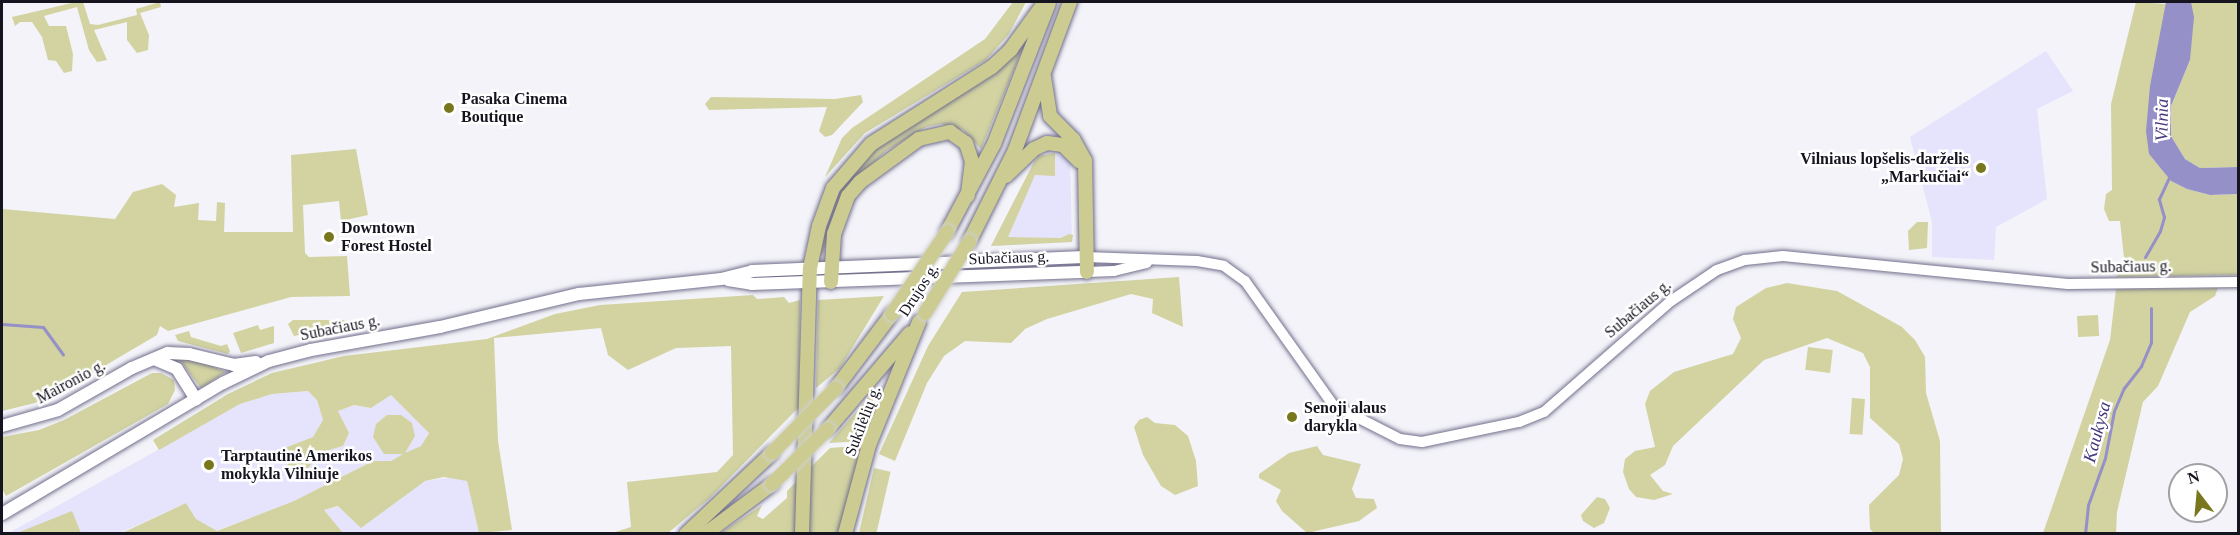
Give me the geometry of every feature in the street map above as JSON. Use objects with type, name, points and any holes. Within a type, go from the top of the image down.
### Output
[{"type":"main road","points":[[802,534],[810,275],[825,209],[847,170],[894,127],[992,67],[1045,2]]},
{"type":"main road","name":"Drujos g.","points":[[686,534],[772,453],[836,388],[892,314],[947,232],[968,196],[1011,107],[1050,2]]},
{"type":"main road","name":"Drujos g.","points":[[705,534],[772,484],[828,429],[922,318],[969,242],[1000,181],[1044,75],[1070,2]]},
{"type":"main road","points":[[1044,75],[1050,116],[1082,152],[1087,272]]},
{"type":"main road","points":[[831,274],[834,234],[848,196],[860,182],[919,139],[950,132],[966,143],[972,161],[968,196]]},
{"type":"main road","points":[[1000,181],[1034,149],[1053,143],[1074,153],[1084,182]]},
{"type":"main road","name":"Subačiaus g.","points":[[2,514],[196,399],[270,361],[331,346],[440,327],[579,294],[721,279],[752,284],[810,275],[1086,257]]},
{"type":"main road","name":"Subačiaus g.","points":[[831,274],[1087,272]]},
{"type":"main road","name":"Sukilėlių g.","points":[[845,534],[869,445],[922,318]]},
{"type":"main road","name":"Maironio g.","points":[[2,426],[58,410],[154,359],[179,353],[234,365],[270,361]]},
{"type":"main road","points":[[154,359],[177,369],[196,399]]},
{"type":"street","name":"Subačiaus g.","points":[[1086,257],[1212,263],[1235,272],[1333,405],[1400,439],[1422,442],[1519,422],[1544,412],[1671,301],[1717,270],[1745,260],[1783,256],[2068,284],[2238,282]]},
{"type":"street","name":"Subačiaus g.","points":[[1087,272],[1114,271],[1153,261]]},
{"type":"shaded area","name":"Vilniaus lopšelis-darželis „Markučiai“","points":[[2046,51],[2073,91],[2037,109],[2047,199],[1996,227],[1994,260],[1932,257],[1932,222],[1910,137]]},
{"type":"shaded area","points":[[1049,153],[1070,158],[1072,242],[991,246],[1034,162]]},
{"type":"shaded area","name":"Tarptautinė Amerikos mokykla Vilniuje","points":[[308,391],[317,400],[323,420],[313,437],[282,449],[308,468],[322,452],[343,446],[349,433],[338,411],[354,405],[371,408],[391,395],[429,432],[421,446],[391,461],[373,461],[294,501],[216,531],[196,519],[186,503],[120,533],[7,534],[240,404],[272,394]]},
{"type":"shaded area","points":[[455,477],[467,481],[479,533],[343,533],[324,510],[411,490],[425,481]]},
{"type":"green space","points":[[83,2],[90,24],[98,25],[137,15],[136,9],[160,2],[161,7],[140,13],[149,35],[148,50],[137,53],[127,40],[127,22],[94,30],[107,60],[97,62],[89,50],[77,7],[44,16],[49,26],[66,26],[73,54],[72,71],[64,73],[56,61],[48,60],[42,37],[32,22],[20,22],[15,26],[12,17]]},
{"type":"green space","points":[[1013,2],[1026,2],[1009,34],[986,60],[865,133],[825,177],[842,138],[852,128],[985,39]]},
{"type":"green space","points":[[2136,2],[2166,4],[2149,154],[2171,181],[2187,189],[2210,195],[2238,194],[2238,275],[2116,277],[2125,267],[2120,221],[2109,221],[2104,209],[2106,194],[2112,190],[2111,104]]},
{"type":"green space","points":[[2191,2],[2238,2],[2238,167],[2200,168],[2185,159],[2171,136],[2171,106],[2190,60]]},
{"type":"green space","points":[[1026,40],[981,149],[963,130],[941,124],[926,127],[886,151],[848,186],[822,255],[819,254],[838,193],[877,147],[993,75]]},
{"type":"green space","points":[[861,95],[863,102],[832,135],[825,137],[819,131],[827,107],[709,110],[705,104],[711,97],[835,99]]},
{"type":"green space","points":[[356,149],[368,215],[341,221],[339,201],[303,205],[305,253],[309,257],[347,256],[350,296],[291,297],[168,331],[160,326],[157,335],[79,381],[35,403],[2,411],[2,209],[115,219],[133,192],[162,184],[176,195],[174,207],[199,203],[198,220],[216,221],[217,202],[225,203],[224,232],[293,232],[291,155]]},
{"type":"green space","points":[[1055,153],[1055,176],[1035,175],[1008,237],[1061,238],[1069,234],[1073,235],[1072,242],[991,246],[1034,162],[1039,156]]},
{"type":"green space","points":[[1917,222],[1928,222],[1927,248],[1909,250],[1908,231]]},
{"type":"green space","points":[[1179,277],[1183,327],[1152,313],[1153,299],[1131,294],[1047,319],[1025,329],[1011,343],[965,341],[944,356],[927,383],[895,461],[879,454],[928,346],[962,292]]},
{"type":"green space","points":[[1787,283],[1837,291],[1902,327],[1915,340],[1925,357],[1926,393],[1940,441],[1941,533],[1874,533],[1870,529],[1869,505],[1899,475],[1903,459],[1899,444],[1870,418],[1870,367],[1863,353],[1827,338],[1764,360],[1673,446],[1665,465],[1650,475],[1663,491],[1673,494],[1654,500],[1636,497],[1629,489],[1623,472],[1625,459],[1635,451],[1655,447],[1645,404],[1650,391],[1674,372],[1733,354],[1741,338],[1733,319],[1736,307],[1766,288]]},
{"type":"green space","points":[[2218,288],[2215,296],[2190,312],[2158,386],[2143,402],[2117,512],[2116,533],[2043,533],[2110,340],[2116,289]]},
{"type":"green space","points":[[753,295],[757,299],[784,297],[789,303],[800,300],[799,407],[710,498],[668,533],[612,533],[631,527],[627,482],[717,472],[733,455],[731,346],[676,348],[628,370],[608,355],[601,328],[494,338],[498,441],[512,530],[479,533],[467,481],[444,477],[425,481],[361,528],[338,506],[324,510],[343,533],[120,534],[186,503],[196,519],[217,531],[294,501],[373,461],[391,461],[403,454],[384,454],[373,437],[376,424],[387,415],[401,415],[412,423],[415,436],[405,453],[421,446],[429,433],[391,395],[371,408],[354,405],[338,411],[349,433],[343,446],[322,452],[308,468],[290,471],[282,449],[313,437],[323,420],[317,400],[308,391],[272,394],[240,404],[159,450],[153,440],[228,394],[272,373],[344,356],[487,339],[555,314],[600,305]]},
{"type":"green space","points":[[884,296],[840,368],[816,388],[818,300]]},
{"type":"green space","points":[[2098,315],[2099,336],[2078,337],[2077,316]]},
{"type":"green space","points":[[293,320],[344,320],[346,325],[294,336],[288,324]]},
{"type":"green space","points":[[258,325],[260,330],[274,326],[274,343],[241,353],[233,333]]},
{"type":"green space","points":[[189,331],[191,337],[221,346],[227,344],[230,351],[228,354],[178,341],[175,335]]},
{"type":"green space","points":[[1808,347],[1833,350],[1830,373],[1805,370]]},
{"type":"green space","points":[[178,358],[204,363],[226,372],[201,388]]},
{"type":"green space","points":[[152,373],[161,373],[174,380],[175,390],[168,404],[6,496],[2,489],[2,437],[39,430],[64,420]]},
{"type":"green space","points":[[871,395],[875,398],[863,441],[829,443]]},
{"type":"green space","points":[[1852,398],[1865,399],[1862,435],[1849,434]]},
{"type":"green space","points":[[1147,417],[1155,423],[1175,425],[1188,436],[1196,461],[1198,486],[1175,495],[1161,486],[1143,455],[1134,427],[1139,420]]},
{"type":"green space","points":[[1317,446],[1323,455],[1361,464],[1352,489],[1356,498],[1374,499],[1377,508],[1359,521],[1307,533],[1282,511],[1276,501],[1281,490],[1259,478],[1259,474],[1289,453]]},
{"type":"green space","points":[[861,447],[839,533],[808,534],[809,469],[830,448]]},
{"type":"green space","points":[[874,468],[891,472],[876,534],[859,533]]},
{"type":"green space","points":[[797,481],[796,533],[719,534],[762,505],[757,516],[763,519],[787,498],[787,491]]},
{"type":"green space","points":[[1597,497],[1605,499],[1610,508],[1604,523],[1594,528],[1583,521],[1581,515]]},
{"type":"green space","points":[[72,511],[81,533],[17,533]]},
{"type":"water","name":"Vilnia","points":[[2166,2],[2191,2],[2194,17],[2190,60],[2171,106],[2171,136],[2185,159],[2200,168],[2238,167],[2238,194],[2210,195],[2187,189],[2171,181],[2149,154],[2146,131],[2150,86]]},
{"type":"waterway","name":"Kaukysa","points":[[2145,257],[2160,231],[2164,217],[2159,199],[2170,175]]},
{"type":"waterway","name":"Kaukysa","points":[[2085,534],[2088,505],[2105,458],[2114,411],[2124,388],[2141,366],[2151,342],[2151,308]]},
{"type":"waterway","points":[[2,324],[43,327],[63,355]]},
{"type":"place","name":"Pasaka Cinema Boutique","points":[[449,108]]},
{"type":"place","name":"Vilniaus lopšelis-darželis „Markučiai“","points":[[1981,168]]},
{"type":"place","name":"Downtown Forest Hostel","points":[[329,237]]},
{"type":"place","name":"Senoji alaus darykla","points":[[1292,417]]},
{"type":"place","name":"Tarptautinė Amerikos mokykla Vilniuje","points":[[209,465]]}]
